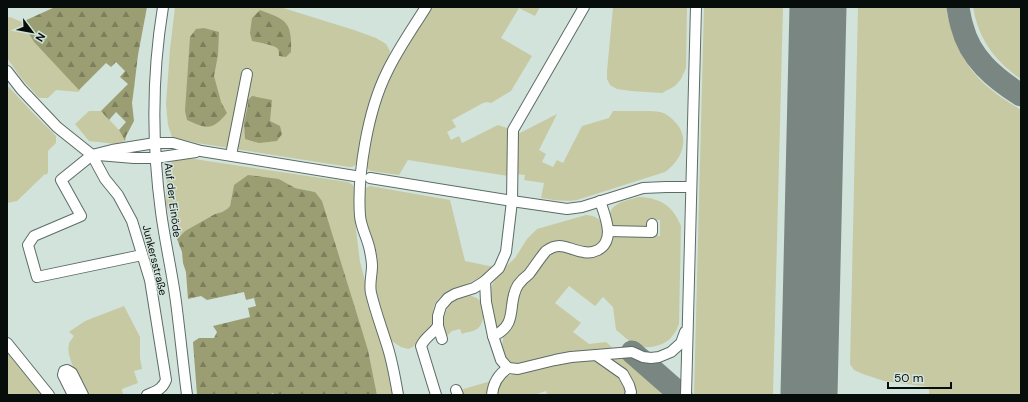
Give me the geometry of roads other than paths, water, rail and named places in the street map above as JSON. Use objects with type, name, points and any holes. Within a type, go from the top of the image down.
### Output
[{"type":"street","name":"Auf der Einöde","points":[[163,7],[155,81],[155,158],[161,212],[176,301],[187,395]]},
{"type":"street","points":[[398,395],[388,349],[371,291],[372,266],[370,249],[362,227],[360,216],[360,196],[365,177],[362,160],[369,124],[386,72],[426,7]]},
{"type":"street","points":[[442,339],[438,326],[438,316],[441,306],[448,298],[455,294],[474,288],[485,282],[499,268],[506,252],[512,201],[513,130],[584,7]]},
{"type":"street","points":[[686,395],[696,7]]},
{"type":"street","name":"Junkersstraße","points":[[7,71],[21,90],[57,127],[92,155],[105,179],[118,195],[132,221],[150,280],[166,380],[164,386],[159,390],[146,395]]},
{"type":"street","points":[[230,155],[247,74]]},
{"type":"street","points":[[142,255],[37,277],[28,245],[34,236],[81,216],[61,180],[92,155],[155,143],[173,143],[201,151],[567,209],[582,207],[643,188],[691,187]]},
{"type":"street","points":[[92,155],[155,158],[201,151]]},
{"type":"street","points":[[493,336],[502,331],[511,317],[514,296],[518,285],[546,251],[553,247],[562,245],[589,253],[601,248],[604,245],[607,240],[608,231],[600,202]]},
{"type":"street","points":[[608,231],[652,232],[652,224]]},
{"type":"street","points":[[485,282],[486,302],[493,336],[501,360],[508,368]]},
{"type":"street","points":[[436,395],[421,346],[423,341],[435,331],[438,326]]},
{"type":"street","points":[[492,395],[492,391],[501,373],[508,368],[518,369],[571,357],[632,352],[643,357],[660,357],[670,352],[681,343],[687,328]]},
{"type":"street","points":[[7,343],[49,395]]},
{"type":"street","points":[[596,355],[622,374],[629,385],[631,392],[630,395]]},
{"type":"street","points":[[73,395],[63,375],[64,371],[67,370],[72,373],[83,395]]}]
